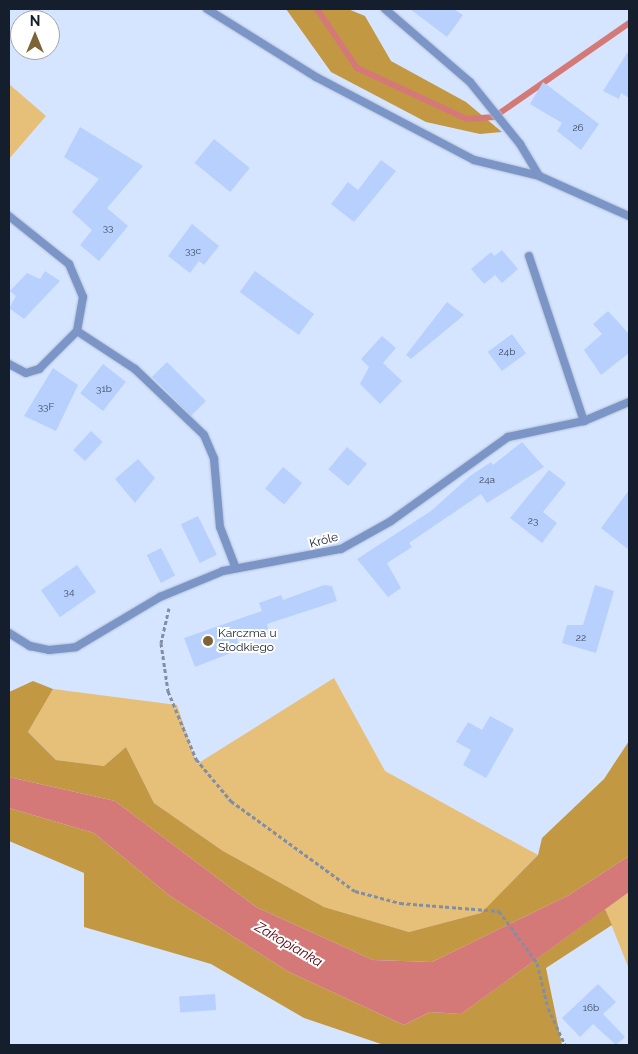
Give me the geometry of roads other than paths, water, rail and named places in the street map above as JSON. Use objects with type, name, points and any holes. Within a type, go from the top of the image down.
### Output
[{"type":"lane","points":[[207,9],[316,77],[474,160],[539,176],[629,216]]},
{"type":"lane","points":[[385,9],[470,82],[520,144],[539,176]]},
{"type":"lane","points":[[9,216],[68,264],[83,298],[77,331],[39,369],[26,373],[9,364]]},
{"type":"lane","points":[[529,256],[584,420]]},
{"type":"lane","points":[[77,331],[135,369],[204,435],[214,459],[220,527],[236,566]]},
{"type":"lane","name":"Króle","points":[[9,633],[30,646],[50,650],[76,646],[171,592],[236,566],[341,549],[391,521],[508,437],[584,420],[629,402]]},
{"type":"water","name":"Zakopianka","points":[[9,777],[115,801],[256,907],[373,960],[432,962],[569,895],[629,856],[629,892],[461,1014],[430,1012],[404,1025],[289,972],[170,896],[94,833],[9,808]]},
{"type":"waterway","points":[[317,9],[357,68],[467,119],[494,117],[629,23]]},
{"type":"place","name":"Karczma u Słodkiego","points":[[208,641]]}]
